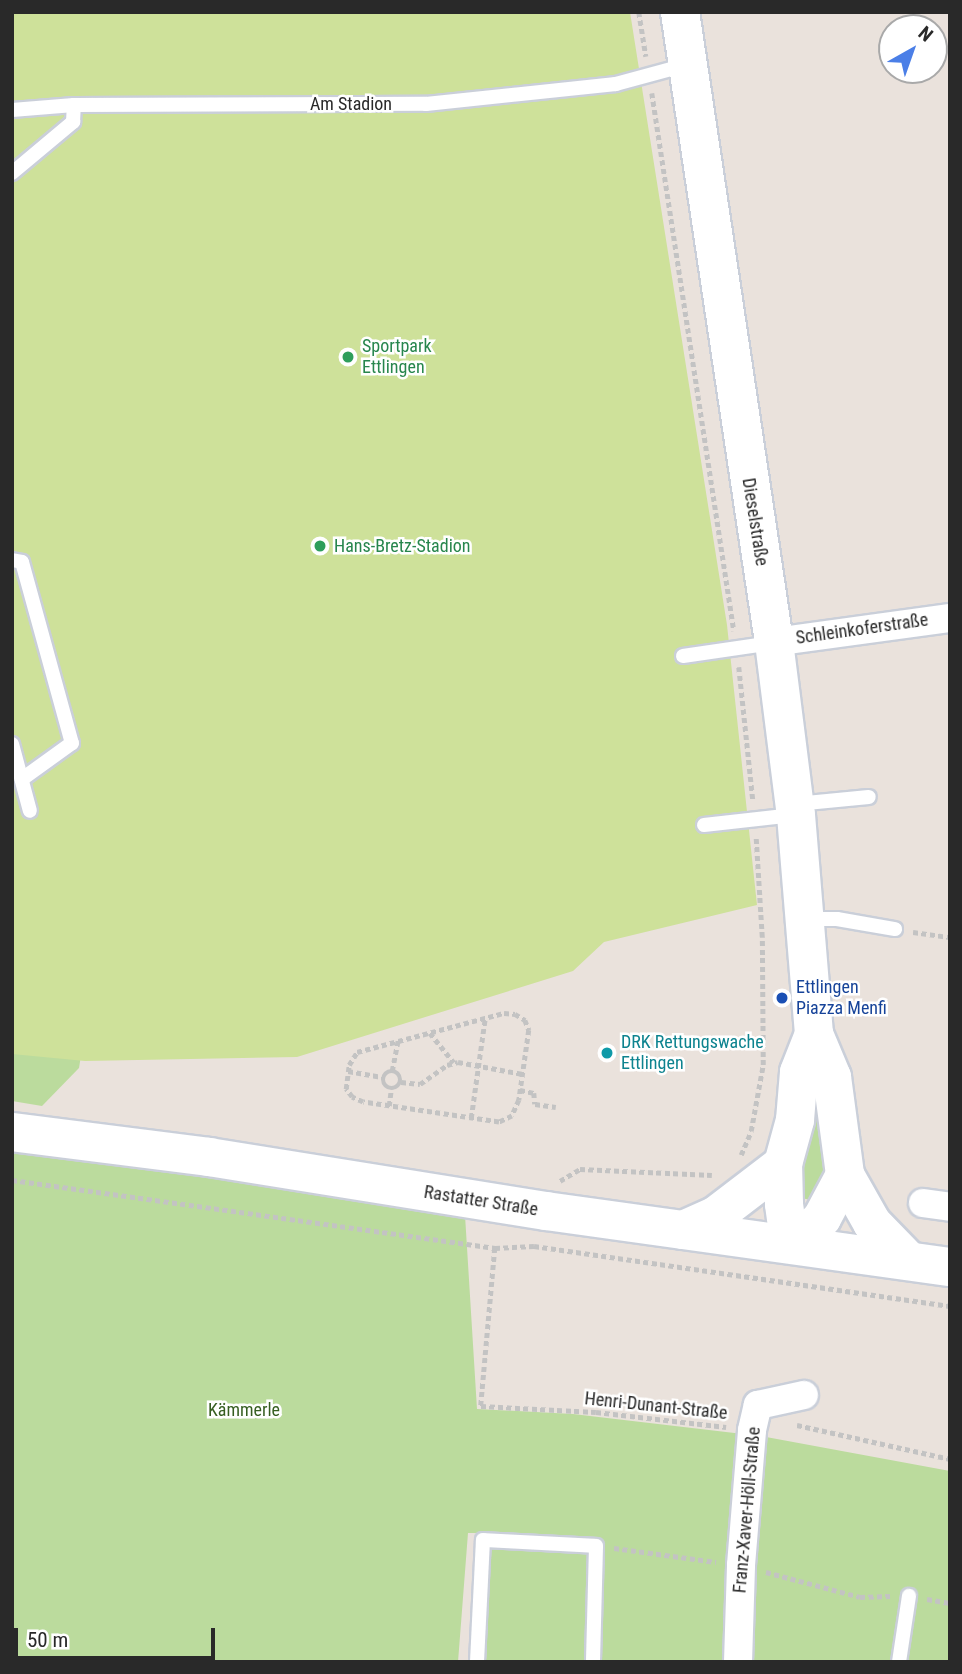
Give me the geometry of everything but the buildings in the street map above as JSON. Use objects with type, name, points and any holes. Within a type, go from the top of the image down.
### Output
[{"type":"street","name":"Dieselstraße","points":[[680,12],[774,642],[795,810],[814,1034],[832,1077],[845,1175],[872,1223],[909,1261]]},
{"type":"street","name":"Schleinkoferstraße","points":[[774,642],[950,618]]},
{"type":"street","name":"Dieselstraße","points":[[795,1245],[784,1204],[783,1164],[794,1120],[799,1072],[814,1034]]},
{"type":"street","name":"Rastatter Straße","points":[[12,1132],[209,1157],[540,1229],[683,1230],[950,1267]]},
{"type":"street","points":[[683,1230],[715,1216],[783,1164]]},
{"type":"street","points":[[795,1245],[822,1218],[845,1175]]},
{"type":"street","name":"Franz-Xaver-Höll-Straße","points":[[738,1662],[741,1565],[752,1430],[758,1405],[804,1395]]},
{"type":"lane","name":"Am Stadion","points":[[12,110],[74,105],[426,104],[616,84],[686,65]]},
{"type":"lane","points":[[12,173],[73,122],[74,105]]},
{"type":"lane","points":[[12,560],[22,562],[72,743],[22,779]]},
{"type":"lane","points":[[683,656],[774,642]]},
{"type":"lane","points":[[12,744],[30,811]]},
{"type":"lane","points":[[704,825],[755,820],[869,797]]},
{"type":"lane","points":[[806,919],[837,919],[895,929]]},
{"type":"lane","points":[[477,1662],[483,1540],[596,1546],[593,1662]]},
{"type":"lane","points":[[899,1662],[909,1596]]},
{"type":"path","points":[[639,12],[737,649],[755,820],[762,937],[763,1065],[751,1131],[740,1157],[733,1163]]},
{"type":"path","points":[[895,929],[950,937]]},
{"type":"path","points":[[515,1014],[525,1020],[529,1030],[520,1090],[512,1116],[499,1122],[389,1106],[352,1097],[346,1089],[351,1057],[357,1052],[485,1018],[515,1014]]},
{"type":"path","points":[[471,1118],[485,1018]]},
{"type":"path","points":[[430,1033],[454,1063]]},
{"type":"path","points":[[348,1071],[383,1077],[393,1071],[398,1041]]},
{"type":"path","points":[[389,1106],[391,1089],[401,1082],[420,1084],[454,1063],[523,1074]]},
{"type":"path","points":[[393,1071],[400,1076],[401,1082]]},
{"type":"path","points":[[383,1077],[385,1085],[391,1089]]},
{"type":"path","points":[[520,1090],[534,1093],[535,1104],[556,1107]]},
{"type":"path","points":[[540,1229],[560,1181],[580,1169],[707,1177],[716,1174]]},
{"type":"path","points":[[12,1180],[495,1248],[540,1229],[950,1306]]},
{"type":"path","name":"Henri-Dunant-Straße","points":[[495,1248],[481,1406],[596,1412],[752,1430],[786,1423],[950,1459]]},
{"type":"path","points":[[596,1546],[741,1565],[860,1597],[909,1596],[950,1603]]},
{"type":"green space","name":"Sportpark Ettlingen","points":[[12,12],[630,12],[727,625],[757,905],[604,942],[573,971],[297,1057],[85,1061],[12,1054]]},
{"type":"green space","points":[[12,1018],[86,1024],[79,1068],[42,1106],[12,1101]]},
{"type":"green space","points":[[815,1071],[833,1159],[820,1202],[792,1196]]},
{"type":"green space","name":"Kämmerle","points":[[12,1151],[464,1199],[477,1409],[573,1414],[760,1436],[950,1471],[950,1662],[486,1662],[491,1533],[468,1533],[458,1662],[12,1662]]},
{"type":"place","name":"Sportpark Ettlingen","points":[[348,357]]},
{"type":"place","name":"Hans-Bretz-Stadion","points":[[320,546]]},
{"type":"place","name":"Ettlingen Piazza Menfi","points":[[782,998]]},
{"type":"place","name":"DRK Rettungswache Ettlingen","points":[[607,1053]]}]
